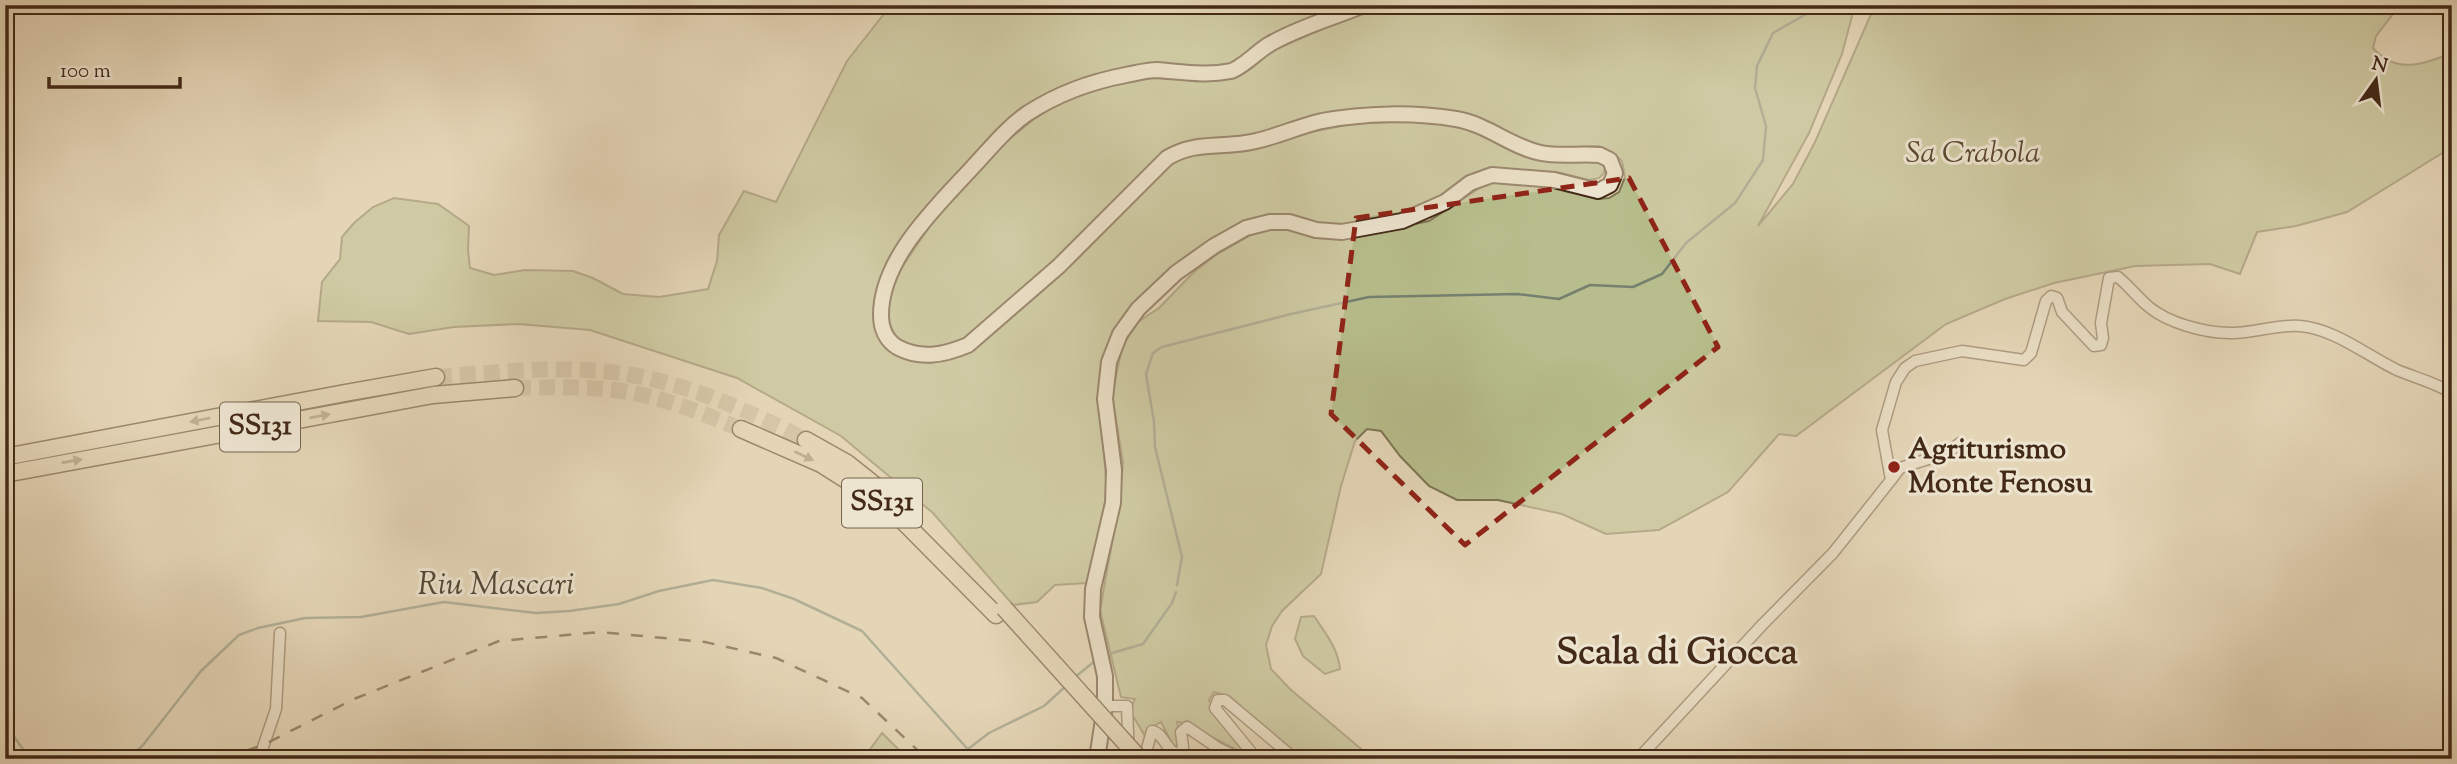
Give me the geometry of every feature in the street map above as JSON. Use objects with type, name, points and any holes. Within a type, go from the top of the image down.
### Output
[{"type":"highway","name":"SS131","points":[[5,457],[436,377]]},
{"type":"highway","name":"SS131","points":[[5,474],[433,396],[516,388]]},
{"type":"highway","name":"SS131","points":[[741,429],[821,464],[889,507],[1000,612],[1128,759]]},
{"type":"highway","name":"SS131","points":[[806,440],[847,463],[895,499],[1142,759]]},
{"type":"main road","points":[[1097,759],[1105,706],[1102,656],[1092,617],[1093,589],[1113,503],[1114,470],[1105,399],[1110,362],[1120,334],[1138,309],[1176,273],[1214,246],[1246,228],[1270,222],[1289,222],[1316,230],[1342,232],[1402,220],[1445,202],[1470,183],[1492,175],[1554,180],[1598,191],[1607,188],[1612,182],[1615,175],[1613,164],[1600,155],[1539,153],[1485,127],[1458,119],[1416,116],[1331,120],[1254,142],[1182,149],[1167,158],[1059,265],[968,345],[950,353],[930,356],[909,354],[893,344],[881,327],[881,303],[888,281],[900,255],[923,221],[1005,132],[1052,98],[1091,81],[1154,70],[1200,74],[1236,70],[1272,43],[1364,5]]},
{"type":"street","points":[[1891,480],[1882,430],[1896,382],[1905,368],[1914,361],[1962,351],[2024,360],[2031,353],[2046,302],[2051,296],[2057,298],[2062,312],[2094,346],[2101,345],[2101,323],[2109,278],[2119,277],[2149,307],[2167,320],[2230,333],[2301,326],[2339,338],[2371,358],[2408,375],[2435,383],[2452,393]]},
{"type":"street","points":[[1638,759],[1833,553],[1900,468],[1947,453],[1960,443]]},
{"type":"street","points":[[260,759],[276,709],[280,633]]},
{"type":"street","points":[[1250,759],[1251,752],[1215,708],[1218,700],[1225,700],[1296,759]]},
{"type":"street","points":[[1105,706],[1127,706],[1128,759]]},
{"type":"street","points":[[1142,759],[1153,732],[1161,735],[1171,751],[1180,754],[1183,747],[1181,732],[1187,727],[1218,748],[1241,759]]},
{"type":"highlighted area","points":[[1629,178],[1718,347],[1465,545],[1331,414],[1356,218]]},
{"type":"green space","points":[[891,5],[1352,5],[1274,37],[1246,54],[1234,65],[1111,73],[1085,77],[1059,89],[906,235],[876,316],[915,360],[940,361],[961,354],[1175,158],[1196,151],[1247,151],[1306,133],[1357,123],[1430,121],[1472,128],[1529,155],[1598,160],[1605,167],[1604,173],[1599,178],[1589,180],[1557,172],[1487,169],[1462,180],[1427,205],[1400,216],[1334,227],[1274,215],[1210,243],[1166,272],[1124,317],[1110,345],[1101,418],[1107,491],[1087,583],[1055,585],[1037,602],[1013,605],[933,513],[841,436],[737,378],[590,330],[518,324],[454,327],[409,334],[371,322],[318,321],[322,282],[340,259],[342,237],[373,207],[394,198],[438,204],[469,226],[470,268],[494,275],[525,270],[573,271],[623,294],[659,297],[708,289],[717,261],[719,235],[744,191],[776,202],[847,61]]},
{"type":"green space","name":"Sa Crabola","points":[[1377,5],[1855,5],[1842,54],[1809,133],[1758,226],[1793,184],[1815,142],[1875,5],[2400,5],[2376,36],[2373,48],[2391,62],[2411,65],[2452,53],[2452,147],[2347,212],[2296,226],[2257,232],[2240,274],[2210,264],[2135,266],[2054,283],[2005,299],[1946,324],[1796,436],[1779,434],[1728,492],[1659,530],[1606,534],[1562,514],[1498,500],[1457,500],[1429,486],[1400,456],[1381,431],[1367,429],[1355,441],[1341,486],[1321,574],[1282,611],[1272,626],[1266,645],[1271,669],[1290,689],[1373,759],[1301,759],[1227,696],[1214,692],[1209,700],[1213,708],[1248,756],[1185,723],[1177,722],[1181,739],[1177,750],[1161,722],[1149,729],[1145,736],[1130,711],[1135,699],[1121,697],[1100,610],[1119,504],[1123,462],[1112,396],[1122,347],[1138,322],[1159,308],[1194,272],[1216,255],[1260,230],[1280,227],[1344,239],[1429,221],[1489,182],[1550,185],[1598,199],[1609,198],[1619,192],[1625,177],[1622,161],[1612,152],[1598,146],[1549,148],[1411,110],[1248,137],[1183,142],[1168,149],[1069,248],[965,341],[932,352],[904,344],[896,337],[889,323],[887,308],[892,288],[902,267],[932,223],[969,179],[1003,144],[1059,103],[1081,92],[1130,81],[1154,78],[1211,81],[1232,78],[1251,68],[1268,53]]},
{"type":"green space","points":[[1314,616],[1339,661],[1340,669],[1325,674],[1303,656],[1295,639],[1301,617]]},
{"type":"green space","points":[[882,733],[908,759],[863,759]]},
{"type":"waterway","points":[[1177,585],[1182,557],[1155,447],[1146,374],[1153,353],[1162,347],[1369,297],[1517,294],[1559,299],[1590,285],[1633,287],[1662,274],[1686,243],[1735,203],[1763,160],[1766,126],[1755,88],[1757,66],[1773,33],[1822,5]]},
{"type":"waterway","name":"Riu Mascari","points":[[128,759],[143,745],[201,671],[239,635],[258,628],[305,618],[361,617],[444,602],[536,613],[569,611],[619,604],[659,591],[713,580],[762,588],[794,599],[862,631],[973,755],[980,759]]},
{"type":"waterway","points":[[1112,653],[1143,644],[1172,603],[1176,592]]},
{"type":"waterway","points":[[1074,678],[1096,660]]},
{"type":"waterway","points":[[968,749],[989,733],[1044,706],[1067,685]]},
{"type":"waterway","name":"Riu Mascari","points":[[5,724],[30,759]]},
{"type":"tunnel","points":[[436,377],[559,369],[632,375],[678,386],[722,401],[806,440]]},
{"type":"tunnel","points":[[515,388],[558,387],[628,392],[672,403],[741,429]]},
{"type":"railway","points":[[224,759],[265,744],[354,699],[499,641],[600,632],[705,642],[776,658],[862,698],[927,759]]},
{"type":"place","name":"Agriturismo Monte Fenosu","points":[[1894,467]]},
{"type":"district","name":"Scala di Giocca","points":[[1677,654]]}]
